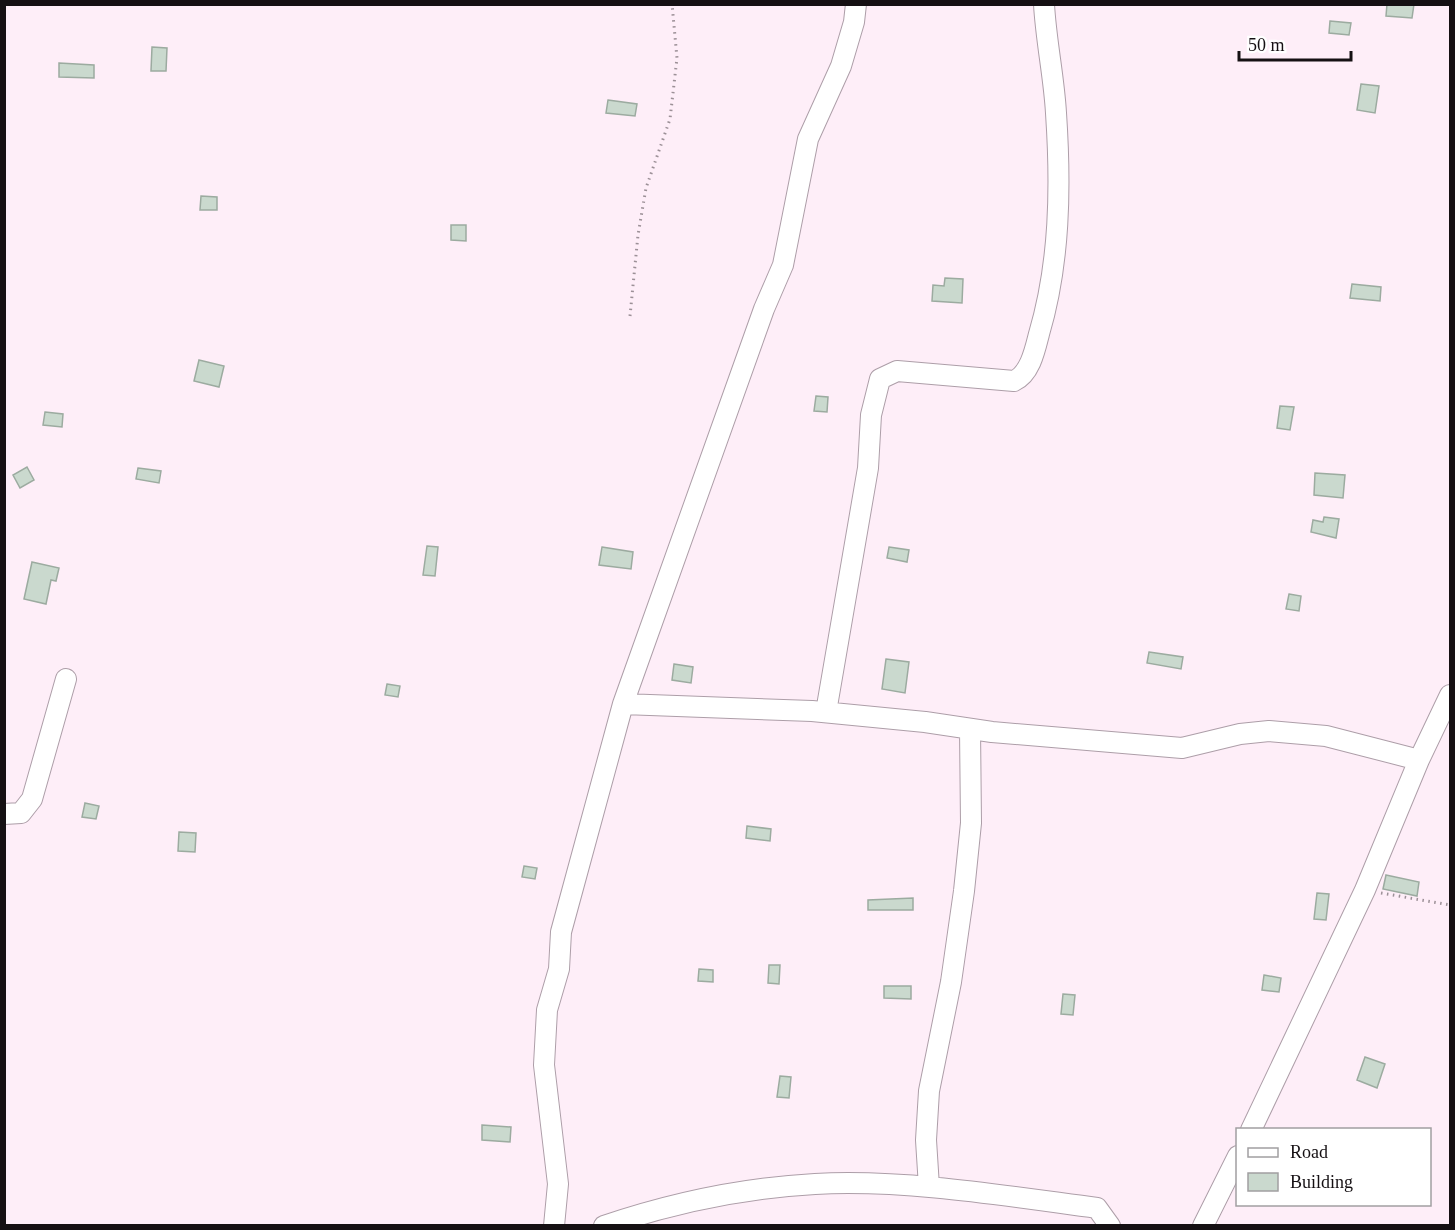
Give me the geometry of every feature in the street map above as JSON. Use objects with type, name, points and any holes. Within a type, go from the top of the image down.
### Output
[{"type":"street","points":[[554,1226],[558,1184],[544,1065],[547,1010],[559,969],[561,932],[623,704],[764,309],[783,265],[808,139],[841,66],[854,22],[856,4]]},
{"type":"street","points":[[826,712],[868,468],[871,415],[880,379],[897,371],[1014,381],[1021,378],[1032,357],[1050,300],[1058,236],[1056,112],[1044,4]]},
{"type":"street","points":[[4,814],[21,813],[32,799],[66,679]]},
{"type":"street","points":[[1252,1128],[1365,890],[1419,760],[1450,695]]},
{"type":"street","points":[[623,704],[826,712],[970,729],[1182,748],[1240,734],[1269,731],[1326,736],[1419,760]]},
{"type":"street","points":[[929,1187],[926,1140],[929,1090],[951,982],[964,891],[970,823],[970,729]]},
{"type":"street","points":[[1203,1226],[1236,1160]]},
{"type":"street","points":[[604,1226],[654,1209],[720,1194],[815,1184],[929,1187],[1097,1208],[1110,1226]]},
{"type":"path","points":[[630,316],[638,235],[646,188],[670,120],[677,58],[672,4]]},
{"type":"path","points":[[1365,890],[1450,905]]},
{"type":"building","points":[[1387,4],[1414,4],[1412,18],[1386,16]]},
{"type":"building","points":[[1330,21],[1351,23],[1349,35],[1329,33]]},
{"type":"building","points":[[152,47],[167,48],[166,71],[151,71]]},
{"type":"building","points":[[59,63],[94,65],[94,78],[59,77]]},
{"type":"building","points":[[1361,84],[1379,86],[1375,113],[1357,110]]},
{"type":"building","points":[[608,100],[637,104],[635,116],[606,113]]},
{"type":"building","points":[[201,196],[217,197],[217,210],[200,210]]},
{"type":"building","points":[[451,225],[466,225],[466,241],[451,240]]},
{"type":"building","points":[[945,278],[963,279],[962,303],[932,301],[933,285],[944,286]]},
{"type":"building","points":[[1352,284],[1381,287],[1380,301],[1350,298]]},
{"type":"building","points":[[199,360],[224,366],[219,387],[194,381]]},
{"type":"building","points":[[816,396],[828,397],[827,412],[814,411]]},
{"type":"building","points":[[1280,406],[1294,407],[1290,430],[1277,428]]},
{"type":"building","points":[[45,412],[63,414],[62,427],[43,425]]},
{"type":"building","points":[[27,467],[34,480],[20,488],[13,475]]},
{"type":"building","points":[[138,468],[161,471],[159,483],[136,479]]},
{"type":"building","points":[[1315,473],[1345,475],[1343,498],[1314,495]]},
{"type":"building","points":[[1324,517],[1339,519],[1336,538],[1311,532],[1313,520],[1323,522]]},
{"type":"building","points":[[427,546],[438,547],[435,576],[423,575]]},
{"type":"building","points":[[602,547],[633,552],[631,569],[599,565]]},
{"type":"building","points":[[889,547],[909,550],[907,562],[887,558]]},
{"type":"building","points":[[32,562],[59,568],[56,581],[51,580],[46,604],[24,599]]},
{"type":"building","points":[[1289,594],[1301,596],[1299,611],[1286,609]]},
{"type":"building","points":[[1149,652],[1183,657],[1181,669],[1147,663]]},
{"type":"building","points":[[886,659],[909,662],[905,693],[882,689]]},
{"type":"building","points":[[674,664],[693,667],[691,683],[672,680]]},
{"type":"building","points":[[387,684],[400,686],[398,697],[385,695]]},
{"type":"building","points":[[85,803],[99,806],[96,819],[82,817]]},
{"type":"building","points":[[747,826],[771,829],[770,841],[746,838]]},
{"type":"building","points":[[179,832],[196,833],[195,852],[178,851]]},
{"type":"building","points":[[524,866],[537,868],[535,879],[522,877]]},
{"type":"building","points":[[1386,875],[1419,882],[1417,896],[1383,889]]},
{"type":"building","points":[[1317,893],[1329,894],[1326,920],[1314,919]]},
{"type":"building","points":[[913,898],[913,910],[868,910],[868,900]]},
{"type":"building","points":[[769,965],[780,965],[779,984],[768,983]]},
{"type":"building","points":[[699,969],[713,970],[713,982],[698,981]]},
{"type":"building","points":[[1264,975],[1281,978],[1279,992],[1262,990]]},
{"type":"building","points":[[884,986],[911,986],[911,999],[884,998]]},
{"type":"building","points":[[1063,994],[1075,995],[1073,1015],[1061,1014]]},
{"type":"building","points":[[1365,1057],[1385,1064],[1377,1088],[1357,1080]]},
{"type":"building","points":[[780,1076],[791,1077],[789,1098],[777,1097]]},
{"type":"building","points":[[482,1125],[511,1127],[510,1142],[482,1140]]}]
